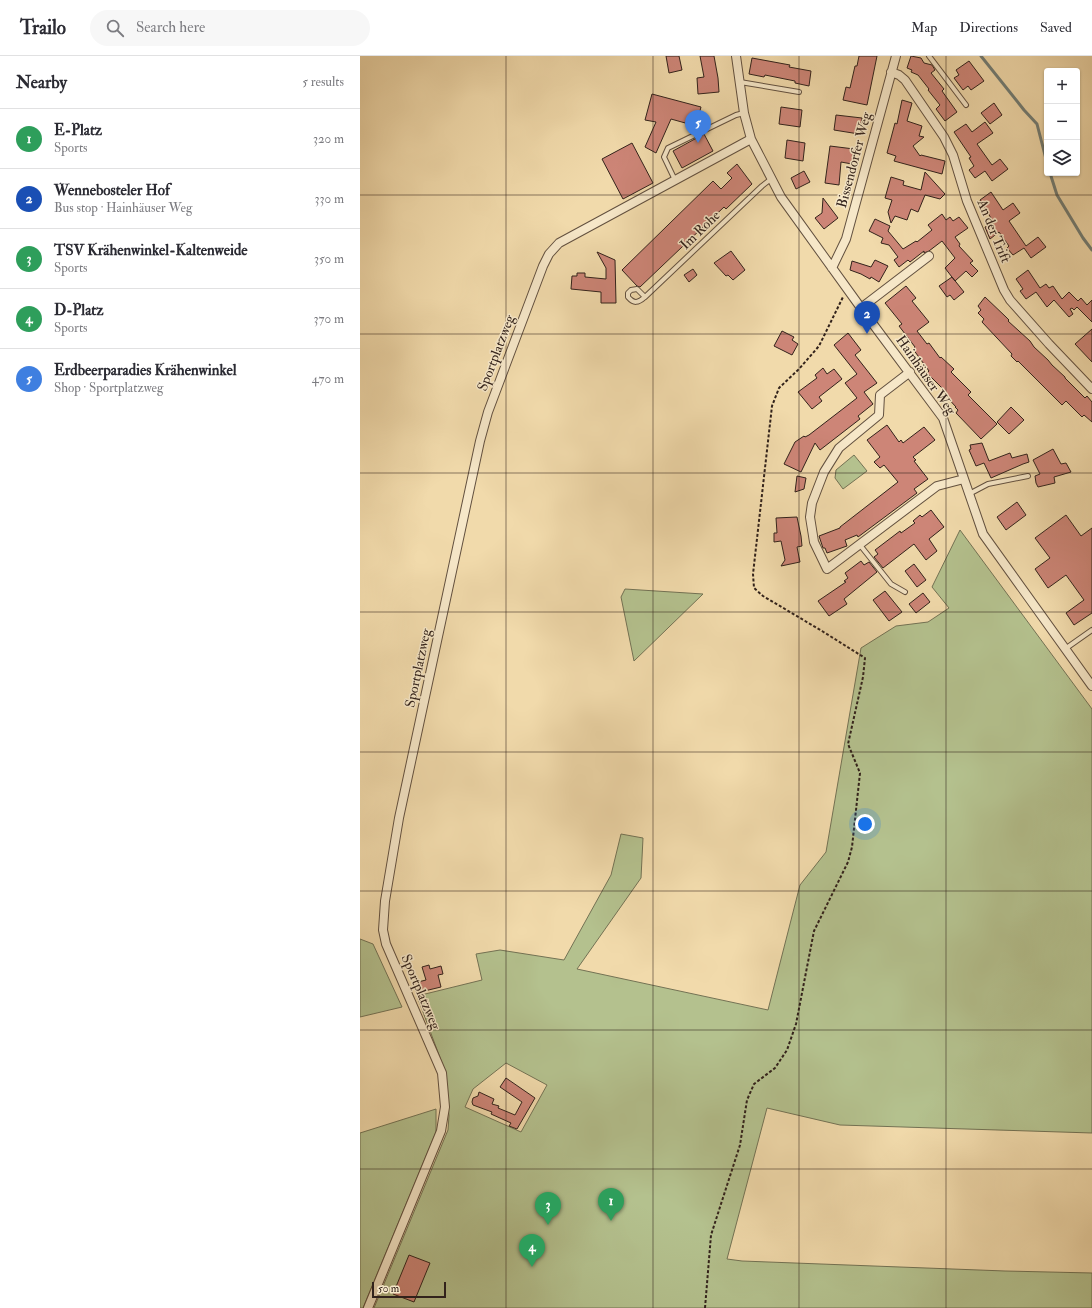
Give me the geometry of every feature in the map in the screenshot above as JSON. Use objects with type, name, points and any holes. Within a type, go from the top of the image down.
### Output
[{"type":"street","name":"Hainhäuser Weg","points":[[736,56],[744,113],[751,139],[781,197],[943,418],[983,534],[1065,649],[1091,681]]},
{"type":"street","name":"Bissendorfer Weg","points":[[832,268],[846,239],[896,56]]},
{"type":"street","name":"An der Trift","points":[[891,72],[899,75],[905,80],[944,137],[953,155],[967,201],[1004,290],[1010,300],[1092,389]]},
{"type":"street","name":"Sportplatzweg","points":[[368,1308],[441,1131],[445,1107],[442,1073],[386,944],[383,930],[385,901],[399,818],[488,412],[543,266],[549,254],[560,243],[751,139]]},
{"type":"street","points":[[861,308],[929,256]]},
{"type":"street","points":[[910,372],[880,395],[879,415],[839,448],[824,472],[812,503],[810,517],[814,542],[827,569],[937,486],[964,479]]},
{"type":"lane","points":[[929,56],[966,104]]},
{"type":"lane","points":[[740,82],[799,92]]},
{"type":"lane","points":[[675,180],[664,157],[668,148],[736,115],[744,113]]},
{"type":"lane","name":"Im Rohe","points":[[645,297],[771,179]]},
{"type":"lane","points":[[969,494],[988,484],[1028,476]]},
{"type":"lane","points":[[860,545],[891,584],[905,592]]},
{"type":"lane","points":[[1065,649],[1092,630]]},
{"type":"path","points":[[705,1308],[711,1235],[740,1145],[747,1100],[754,1084],[776,1068],[787,1050],[796,1024],[814,931],[848,862],[852,847],[860,773],[848,744],[863,677],[865,658],[763,596],[754,588],[752,574],[772,406],[779,388],[799,369],[819,346],[847,289]]},
{"type":"green space","points":[[854,455],[867,471],[843,489],[835,478],[836,470]]},
{"type":"green space","points":[[960,530],[1092,709],[1092,1133],[840,1125],[767,1108],[727,1259],[742,1261],[1092,1273],[1092,1308],[374,1308],[448,1130],[449,1116],[445,1071],[417,996],[482,980],[476,954],[500,950],[564,960],[611,875],[621,834],[643,838],[641,878],[577,969],[768,1010],[800,885],[826,852],[861,648],[896,626],[928,622],[949,608],[932,587]],"holes":[[[506,1063],[547,1085],[521,1132],[465,1107],[473,1089]]]},
{"type":"green space","points":[[625,589],[703,594],[634,661],[621,597]]},
{"type":"green space","points":[[360,939],[373,944],[402,1007],[360,1017]]},
{"type":"green space","points":[[436,1109],[436,1132],[363,1308],[360,1308],[360,1133]]},
{"type":"building","points":[[666,56],[679,56],[682,70],[669,73]]},
{"type":"building","points":[[700,56],[714,56],[719,92],[698,94],[697,78],[704,77]]},
{"type":"building","points":[[859,56],[877,56],[867,105],[843,100],[846,87],[850,88]]},
{"type":"building","points":[[911,56],[921,58],[924,63],[932,65],[935,70],[931,73],[944,89],[942,91],[957,112],[945,121],[936,109],[940,105],[928,90],[929,89],[918,75],[911,72],[912,70],[907,68]]},
{"type":"building","points":[[752,58],[790,65],[789,67],[811,71],[809,86],[795,83],[795,81],[765,75],[764,77],[749,74]]},
{"type":"building","points":[[969,61],[984,81],[971,90],[968,86],[963,90],[954,78],[959,75],[956,70]]},
{"type":"building","points":[[652,94],[701,107],[696,126],[671,119],[656,153],[645,147],[656,122],[645,120]]},
{"type":"building","points":[[902,100],[912,103],[907,121],[922,126],[919,136],[924,137],[913,146],[920,156],[945,161],[942,174],[894,161],[896,156],[887,153],[895,123],[897,124]]},
{"type":"building","points":[[994,103],[1002,115],[990,124],[981,113]]},
{"type":"building","points":[[781,107],[802,110],[800,127],[779,124]]},
{"type":"building","points":[[836,115],[862,118],[859,134],[834,130]]},
{"type":"building","points":[[985,122],[993,133],[977,144],[992,165],[1000,159],[1008,169],[992,181],[985,171],[975,178],[969,170],[974,166],[969,158],[971,157],[954,132],[966,124],[972,132]]},
{"type":"building","points":[[704,134],[713,151],[682,168],[673,151]]},
{"type":"building","points":[[787,140],[805,143],[803,161],[785,158]]},
{"type":"building","points":[[632,143],[653,183],[623,199],[602,159]]},
{"type":"building","points":[[830,146],[854,149],[852,164],[841,162],[839,185],[825,183]]},
{"type":"building","points":[[737,164],[752,184],[726,209],[724,207],[640,287],[637,286],[622,270],[713,181],[721,189],[732,178],[727,173]]},
{"type":"building","points":[[804,171],[810,182],[796,189],[791,178]]},
{"type":"building","points":[[925,172],[945,194],[940,199],[925,195],[918,212],[911,209],[907,220],[895,216],[891,223],[888,212],[892,200],[885,198],[891,177],[904,181],[903,185],[921,190]]},
{"type":"building","points":[[991,192],[1003,210],[1013,203],[1020,213],[1009,221],[1026,246],[1038,237],[1046,247],[1031,258],[1024,248],[1013,255],[1007,248],[1009,246],[999,232],[990,239],[985,227],[994,223],[980,200]]},
{"type":"building","points":[[823,198],[838,218],[824,229],[815,218],[822,213]]},
{"type":"building","points":[[942,214],[946,220],[950,217],[953,221],[959,217],[968,228],[955,237],[960,244],[959,246],[973,261],[970,263],[978,271],[972,277],[966,271],[955,281],[945,268],[955,258],[942,241],[929,251],[924,253],[924,251],[910,262],[908,260],[899,267],[894,260],[898,257],[889,245],[881,243],[883,238],[869,231],[875,219],[890,226],[888,231],[903,249],[916,241],[917,242],[932,230],[928,225]]},
{"type":"building","points":[[731,251],[745,270],[733,280],[728,275],[726,276],[714,263]]},
{"type":"building","points":[[597,252],[615,260],[616,303],[601,303],[601,292],[571,289],[572,276],[577,276],[577,273],[585,273],[585,277],[606,279],[606,268]]},
{"type":"building","points":[[875,260],[888,266],[879,282],[871,277],[870,279],[850,270],[852,261],[871,267]]},
{"type":"building","points":[[693,269],[697,275],[689,282],[684,275]]},
{"type":"building","points":[[1028,270],[1040,288],[1046,284],[1049,288],[1053,286],[1062,299],[1069,292],[1078,301],[1081,298],[1087,305],[1092,300],[1092,322],[1077,307],[1074,310],[1072,308],[1070,309],[1073,314],[1069,317],[1054,300],[1047,307],[1036,292],[1026,299],[1020,291],[1023,289],[1016,279]]},
{"type":"building","points":[[952,277],[964,292],[954,300],[950,295],[947,297],[939,286]]},
{"type":"building","points":[[906,286],[916,298],[912,301],[929,322],[917,331],[927,344],[929,343],[940,358],[941,357],[954,369],[951,372],[971,392],[968,395],[997,424],[981,439],[956,413],[958,410],[945,395],[947,394],[927,373],[929,371],[913,349],[915,347],[899,326],[902,324],[885,303]]},
{"type":"building","points":[[985,297],[1085,398],[1087,396],[1092,402],[1092,422],[1084,415],[1082,417],[1066,401],[1062,405],[1018,361],[1017,362],[1011,356],[1012,354],[982,322],[984,319],[978,313],[981,310],[978,306]]},
{"type":"building","points":[[1092,329],[1092,362],[1075,344]]},
{"type":"building","points":[[782,331],[794,337],[792,340],[798,344],[792,355],[774,346]]},
{"type":"building","points":[[848,333],[861,350],[855,355],[877,383],[864,392],[873,404],[858,416],[860,419],[820,450],[815,443],[801,472],[784,464],[795,442],[804,436],[809,435],[857,398],[845,383],[857,374],[834,345]]},
{"type":"building","points":[[823,368],[827,374],[834,369],[842,379],[819,397],[822,401],[812,409],[798,392],[817,378],[815,375]]},
{"type":"building","points":[[1011,407],[1024,420],[1009,434],[997,422]]},
{"type":"building","points":[[887,425],[899,442],[901,440],[903,443],[924,427],[935,440],[913,457],[916,460],[914,461],[928,479],[914,489],[917,493],[858,537],[857,535],[845,540],[847,546],[827,553],[825,548],[823,548],[819,536],[840,528],[898,482],[884,465],[880,468],[874,462],[880,457],[867,440]]},
{"type":"building","points":[[982,443],[989,461],[1010,453],[1012,458],[1027,454],[1029,462],[991,478],[984,463],[976,466],[969,450],[971,449],[970,445]]},
{"type":"building","points":[[1053,449],[1061,464],[1066,463],[1071,472],[1054,477],[1055,483],[1038,487],[1035,476],[1040,474],[1033,460]]},
{"type":"building","points":[[797,476],[806,478],[804,489],[795,492]]},
{"type":"building","points":[[1017,502],[1026,515],[1006,530],[997,517]]},
{"type":"building","points":[[931,510],[944,527],[929,539],[937,551],[926,560],[914,544],[883,568],[874,557],[878,554],[875,550],[900,531],[901,533],[915,523],[913,521],[920,515],[922,517]]},
{"type":"building","points":[[1066,515],[1081,536],[1092,528],[1092,613],[1074,625],[1066,613],[1084,600],[1066,575],[1048,588],[1035,569],[1050,558],[1035,538]]},
{"type":"building","points":[[797,517],[802,546],[797,547],[800,562],[781,566],[785,560],[781,541],[774,542],[774,533],[777,533],[776,518]]},
{"type":"building","points":[[861,561],[864,565],[869,562],[877,572],[844,599],[847,604],[829,616],[818,601],[846,582],[844,581],[848,578],[845,573]]},
{"type":"building","points":[[914,564],[926,580],[917,587],[905,571]]},
{"type":"building","points":[[885,591],[902,612],[889,621],[873,600]]},
{"type":"building","points":[[923,593],[930,602],[916,613],[909,604]]},
{"type":"building","points":[[429,965],[430,969],[441,966],[443,974],[438,975],[441,987],[416,993],[414,983],[426,980],[422,967]]},
{"type":"building","points":[[506,1078],[535,1098],[517,1129],[509,1126],[511,1123],[491,1114],[492,1112],[473,1105],[472,1102],[473,1098],[478,1096],[479,1092],[494,1099],[492,1104],[499,1106],[498,1108],[515,1115],[522,1102],[500,1087]]},
{"type":"building","points":[[409,1255],[430,1263],[414,1302],[393,1294]]},
{"type":"waterway","points":[[981,56],[1037,124],[1044,151]]},
{"type":"waterway","points":[[1051,176],[1057,195],[1092,250]]},
{"type":"place","name":"Erdbeerparadies Krähenwinkel","points":[[698,143]]},
{"type":"place","name":"Wennebosteler Hof","points":[[867,334]]},
{"type":"place","name":"E-Platz","points":[[611,1221]]},
{"type":"place","name":"TSV Krähenwinkel-Kaltenweide","points":[[548,1225]]},
{"type":"place","name":"D-Platz","points":[[532,1267]]}]
